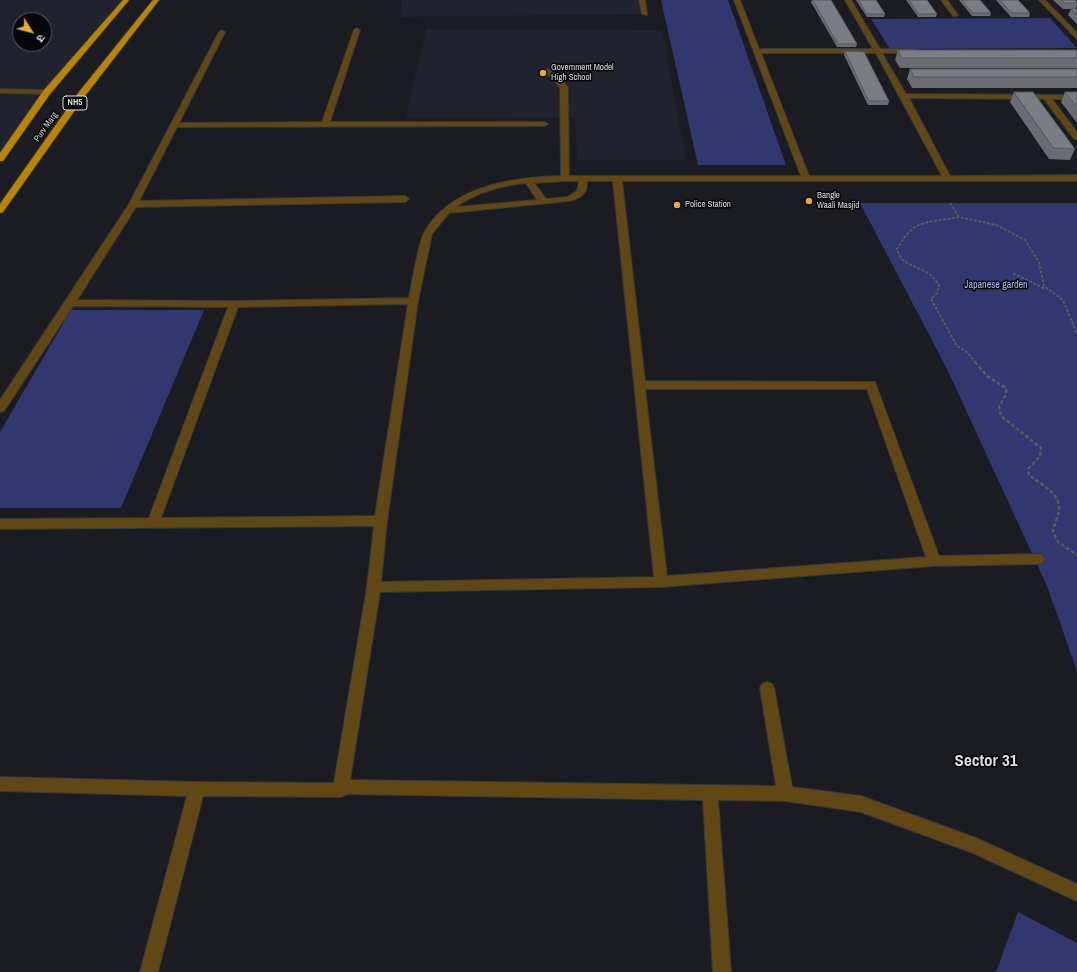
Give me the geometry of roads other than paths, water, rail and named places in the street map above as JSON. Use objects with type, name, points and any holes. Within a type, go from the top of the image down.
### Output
[{"type":"highway","name":"Purv Marg","points":[[0,159],[47,92],[126,0]]},
{"type":"highway","name":"Purv Marg","points":[[0,210],[82,94],[156,0]]},
{"type":"street","points":[[642,0],[645,14]]},
{"type":"street","points":[[737,0],[758,51],[806,179]]},
{"type":"street","points":[[848,0],[904,96],[948,179]]},
{"type":"street","points":[[944,0],[955,15]]},
{"type":"street","points":[[1042,0],[1077,37]]},
{"type":"street","points":[[325,125],[357,30]]},
{"type":"street","points":[[0,408],[70,303],[133,204],[222,32]]},
{"type":"street","points":[[758,51],[926,51]]},
{"type":"street","points":[[547,71],[557,78],[564,88],[563,119],[565,179]]},
{"type":"street","points":[[0,91],[47,92]]},
{"type":"street","points":[[904,96],[1077,96]]},
{"type":"street","points":[[1046,96],[1077,138]]},
{"type":"street","points":[[174,125],[544,124]]},
{"type":"street","points":[[446,210],[572,198],[582,192],[584,188],[583,178]]},
{"type":"street","points":[[0,784],[197,790],[341,790],[374,587],[381,521],[413,301],[428,234],[446,210],[458,202],[482,191],[514,182],[583,178],[1077,178]]},
{"type":"street","points":[[617,178],[661,582]]},
{"type":"street","points":[[529,181],[542,202]]},
{"type":"street","points":[[133,204],[405,199]]},
{"type":"street","points":[[70,303],[234,304],[413,301]]},
{"type":"street","points":[[153,523],[234,304]]},
{"type":"street","points":[[640,385],[871,385],[934,561]]},
{"type":"street","points":[[0,524],[381,521]]},
{"type":"street","points":[[374,587],[661,582],[934,561],[1038,559]]},
{"type":"street","points":[[767,688],[785,794]]},
{"type":"street","points":[[341,786],[785,794],[861,804],[976,846],[1077,893]]},
{"type":"street","points":[[149,972],[197,790]]},
{"type":"street","points":[[710,792],[722,972]]},
{"type":"place","name":"Government Model High School","points":[[543,73]]},
{"type":"place","name":"Bangle Waali Masjid","points":[[809,201]]},
{"type":"place","name":"Police Station","points":[[677,205]]},
{"type":"district","name":"Sector 31","points":[[986,761]]},
{"type":"park label","name":"Japanese garden","points":[[996,285]]}]
